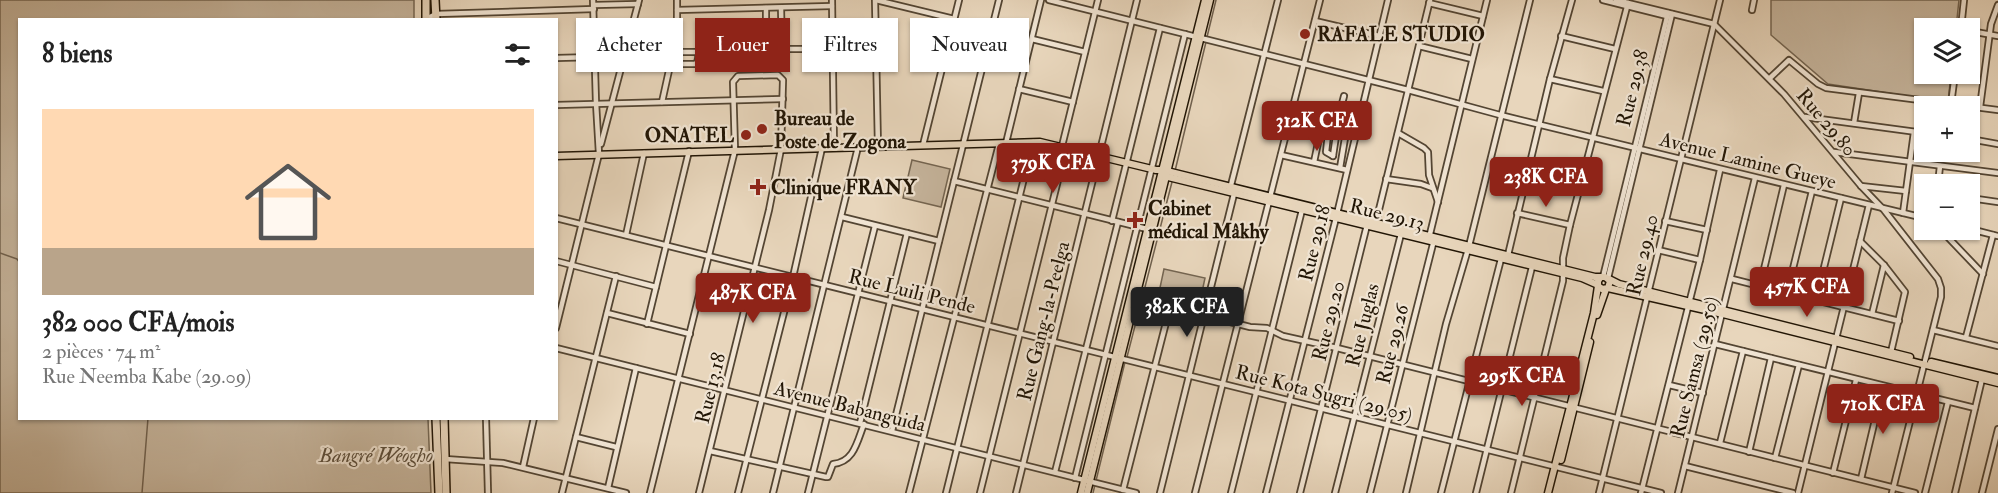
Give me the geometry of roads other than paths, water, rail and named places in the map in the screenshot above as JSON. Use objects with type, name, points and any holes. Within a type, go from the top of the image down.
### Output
[{"type":"highway","points":[[426,0],[426,18]]},
{"type":"highway","points":[[435,0],[436,17]]},
{"type":"highway","points":[[436,420],[439,493]]},
{"type":"highway","points":[[444,420],[446,493]]},
{"type":"main road","points":[[1198,37],[1205,0]]},
{"type":"main road","points":[[1082,493],[1118,357],[1161,172],[1210,0]]},
{"type":"main road","points":[[558,156],[600,151],[644,152],[1033,142],[1064,147],[1270,199],[1376,222],[1468,248],[1508,255],[1563,272],[1602,289],[1648,294],[1998,378]]},
{"type":"main road","points":[[1118,357],[1136,298],[1161,172]]},
{"type":"main road","name":"Rue 29.13","points":[[1270,199],[1302,210],[1337,215],[1401,234],[1432,239]]},
{"type":"main road","points":[[1468,248],[1532,267],[1605,278],[1648,294]]},
{"type":"main road","points":[[1550,493],[1594,313],[1598,286],[1605,278]]},
{"type":"main road","points":[[1572,406],[1598,311],[1610,284],[1605,278]]},
{"type":"main road","points":[[1835,340],[1891,352],[1998,383]]},
{"type":"main road","points":[[1087,481],[1087,493]]},
{"type":"street","points":[[677,0],[677,18]]},
{"type":"street","points":[[875,18],[875,0],[950,18]]},
{"type":"street","points":[[954,18],[958,0]]},
{"type":"street","points":[[892,431],[999,0]]},
{"type":"street","points":[[909,493],[987,189],[1020,89],[1041,0]]},
{"type":"street","name":"Avenue Lamine Gueye","points":[[1049,0],[1500,115],[1637,147],[1720,170],[1914,216]]},
{"type":"street","points":[[980,493],[1052,205],[1073,102],[1098,0]]},
{"type":"street","name":"Rue Gang-la-Peelga","points":[[1016,493],[1137,0]]},
{"type":"street","points":[[1160,493],[1278,0]]},
{"type":"street","points":[[1196,493],[1320,0]]},
{"type":"street","name":"Rue 29.18","points":[[1266,493],[1337,215],[1388,0]]},
{"type":"street","name":"Rue 29.26","points":[[1370,493],[1403,365],[1432,239],[1438,202],[1487,0]]},
{"type":"street","points":[[1406,493],[1446,324],[1468,248],[1530,0]]},
{"type":"street","points":[[1508,255],[1550,79],[1572,0]]},
{"type":"street","points":[[1602,0],[1714,24],[1770,78]]},
{"type":"street","points":[[1616,0],[1627,4]]},
{"type":"street","name":"Rue 29.40","points":[[1599,493],[1720,0]]},
{"type":"street","points":[[1752,10],[1754,0]]},
{"type":"street","points":[[1962,18],[1964,0]]},
{"type":"street","points":[[436,17],[639,2],[635,18]]},
{"type":"street","points":[[1376,222],[1430,2],[1483,16]]},
{"type":"street","points":[[677,10],[781,8],[832,3],[832,18]]},
{"type":"street","points":[[1511,493],[1563,272],[1564,248],[1627,4]]},
{"type":"street","points":[[1998,5],[1993,14],[1989,34],[1980,107],[1998,110]]},
{"type":"street","points":[[766,8],[766,18]]},
{"type":"street","points":[[781,8],[781,18]]},
{"type":"street","points":[[542,10],[542,18]]},
{"type":"street","points":[[474,13],[475,18]]},
{"type":"street","points":[[1605,278],[1669,14]]},
{"type":"street","points":[[1315,21],[1379,36]]},
{"type":"street","points":[[1055,472],[1087,349],[1126,163],[1160,28]]},
{"type":"street","points":[[1980,33],[1998,36]]},
{"type":"street","points":[[1075,478],[1138,227],[1161,172],[1185,34]]},
{"type":"street","points":[[1561,36],[1615,49]]},
{"type":"street","points":[[1032,39],[1085,52]]},
{"type":"street","points":[[1419,46],[1472,59]]},
{"type":"street","points":[[683,52],[696,52],[698,62],[683,64]]},
{"type":"street","points":[[558,58],[576,57]]},
{"type":"street","name":"Rue 29.80","points":[[1859,93],[1821,86],[1794,62],[1788,60],[1770,78],[1884,210]]},
{"type":"street","points":[[595,72],[600,151]]},
{"type":"street","points":[[558,319],[621,72]]},
{"type":"street","points":[[662,102],[669,72]]},
{"type":"street","points":[[833,72],[834,147]]},
{"type":"street","points":[[876,72],[878,147]]},
{"type":"street","points":[[923,145],[941,72]]},
{"type":"street","points":[[558,105],[596,103],[662,102],[734,100],[783,99],[783,80],[782,77],[776,75],[738,76],[733,82],[734,100],[735,150],[650,493]]},
{"type":"street","points":[[1550,79],[1603,91]]},
{"type":"street","points":[[1020,89],[1073,102]]},
{"type":"street","points":[[1854,123],[1859,93],[1914,100]]},
{"type":"street","points":[[1337,123],[1344,96]]},
{"type":"street","name":"Rue 13.18","points":[[699,493],[769,210],[781,149],[783,99]]},
{"type":"street","points":[[1805,117],[1914,132],[1903,213]]},
{"type":"street","points":[[1328,121],[1347,128]]},
{"type":"street","points":[[1340,168],[1347,128]]},
{"type":"street","points":[[1333,156],[1337,129],[1357,128]]},
{"type":"street","points":[[1287,130],[1318,138],[1314,162]]},
{"type":"street","points":[[1398,133],[1428,152],[1432,188],[1438,202]]},
{"type":"street","points":[[1328,134],[1326,152],[1341,160]]},
{"type":"street","points":[[1980,141],[1998,144]]},
{"type":"street","points":[[946,493],[1033,142]]},
{"type":"street","points":[[773,493],[858,147]]},
{"type":"street","points":[[738,493],[793,277],[822,148]]},
{"type":"street","points":[[647,324],[690,151]]},
{"type":"street","points":[[626,236],[644,152]]},
{"type":"street","points":[[1834,153],[1998,173]]},
{"type":"street","points":[[1281,155],[1347,170]]},
{"type":"street","points":[[1939,174],[1940,166]]},
{"type":"street","points":[[1529,167],[1582,180]]},
{"type":"street","points":[[1641,491],[1700,260],[1720,170]]},
{"type":"street","name":"Rue Samsa (29.50)","points":[[1678,493],[1755,178]]},
{"type":"street","points":[[1386,179],[1421,184],[1432,188]]},
{"type":"street","points":[[954,182],[1147,229]]},
{"type":"street","points":[[1760,286],[1784,185]]},
{"type":"street","points":[[1861,186],[1906,191]]},
{"type":"street","points":[[1787,293],[1812,191]]},
{"type":"street","points":[[1816,300],[1841,198]]},
{"type":"street","points":[[1980,199],[1998,202]]},
{"type":"street","points":[[1685,466],[1795,493],[1869,205]]},
{"type":"street","points":[[1232,493],[1302,210]]},
{"type":"street","points":[[1884,210],[1933,271],[1940,283],[1941,297],[1893,490]]},
{"type":"street","points":[[1517,213],[1570,225]]},
{"type":"street","points":[[842,217],[939,241]]},
{"type":"street","name":"Rue Luili Pende","points":[[558,219],[1118,357]]},
{"type":"street","points":[[1665,221],[1707,230]]},
{"type":"street","name":"Rue 29.20","points":[[1300,493],[1367,225]]},
{"type":"street","points":[[808,493],[875,226]]},
{"type":"street","points":[[1966,337],[1995,235],[1980,231]]},
{"type":"street","points":[[710,451],[812,476],[828,477],[833,464],[844,462],[853,453],[907,234]]},
{"type":"street","name":"Rue Juglas","points":[[1335,493],[1401,234]]},
{"type":"street","points":[[1951,240],[1983,274]]},
{"type":"street","points":[[1860,241],[1884,265],[1905,292],[1891,352]]},
{"type":"street","points":[[1658,250],[1700,260]]},
{"type":"street","points":[[1441,493],[1501,259]]},
{"type":"street","points":[[558,262],[656,286]]},
{"type":"street","points":[[1872,315],[1884,265]]},
{"type":"street","points":[[1476,493],[1532,267]]},
{"type":"street","points":[[562,493],[616,276]]},
{"type":"street","points":[[1732,279],[1899,321]]},
{"type":"street","points":[[1136,298],[1720,443],[1861,479],[1893,490],[1915,493]]},
{"type":"street","points":[[1123,492],[1170,307]]},
{"type":"street","points":[[607,313],[690,334]]},
{"type":"street","points":[[1933,330],[1998,346]]},
{"type":"street","points":[[1715,344],[1974,408]]},
{"type":"street","name":"Avenue Babanguida","points":[[558,348],[1024,464],[1123,492],[1136,493]]},
{"type":"street","points":[[1720,443],[1743,351]]},
{"type":"street","name":"Rue Kota Sugri (29.05)","points":[[1118,357],[1488,449],[1641,491],[1660,493]]},
{"type":"street","points":[[1749,452],[1771,358]]},
{"type":"street","points":[[1775,458],[1799,365]]},
{"type":"street","points":[[608,488],[636,368]]},
{"type":"street","points":[[1955,493],[1982,379]]},
{"type":"street","points":[[1833,473],[1856,380]]},
{"type":"street","points":[[1669,385],[1703,393]]},
{"type":"street","points":[[1861,479],[1883,386]]},
{"type":"street","points":[[1925,493],[1948,402]]},
{"type":"street","points":[[486,420],[488,493]]},
{"type":"street","points":[[523,467],[534,420]]},
{"type":"street","points":[[1982,493],[1998,429]]},
{"type":"street","points":[[576,437],[616,447]]},
{"type":"street","points":[[445,459],[488,461],[523,467],[626,493]]},
{"type":"waterway","points":[[439,0],[439,5]]},
{"type":"waterway","points":[[1207,37],[1216,0]]},
{"type":"waterway","points":[[1175,171],[1206,42]]},
{"type":"waterway","points":[[1127,357],[1172,182]]},
{"type":"waterway","points":[[0,253],[18,260]]},
{"type":"waterway","points":[[1093,493],[1125,362]]},
{"type":"waterway","points":[[142,493],[148,420]]},
{"type":"place","name":"RAFALE STUDIO","points":[[1305,34]]},
{"type":"place","name":"Bureau de Poste de Zogona","points":[[762,129]]},
{"type":"place","name":"ONATEL","points":[[746,135]]},
{"type":"place","name":"Clinique FRANY","points":[[758,187]]},
{"type":"place","name":"Cabinet médical Mâkhy","points":[[1135,220]]},
{"type":"park label","name":"Bangré Wéogho","points":[[376,455]]}]
